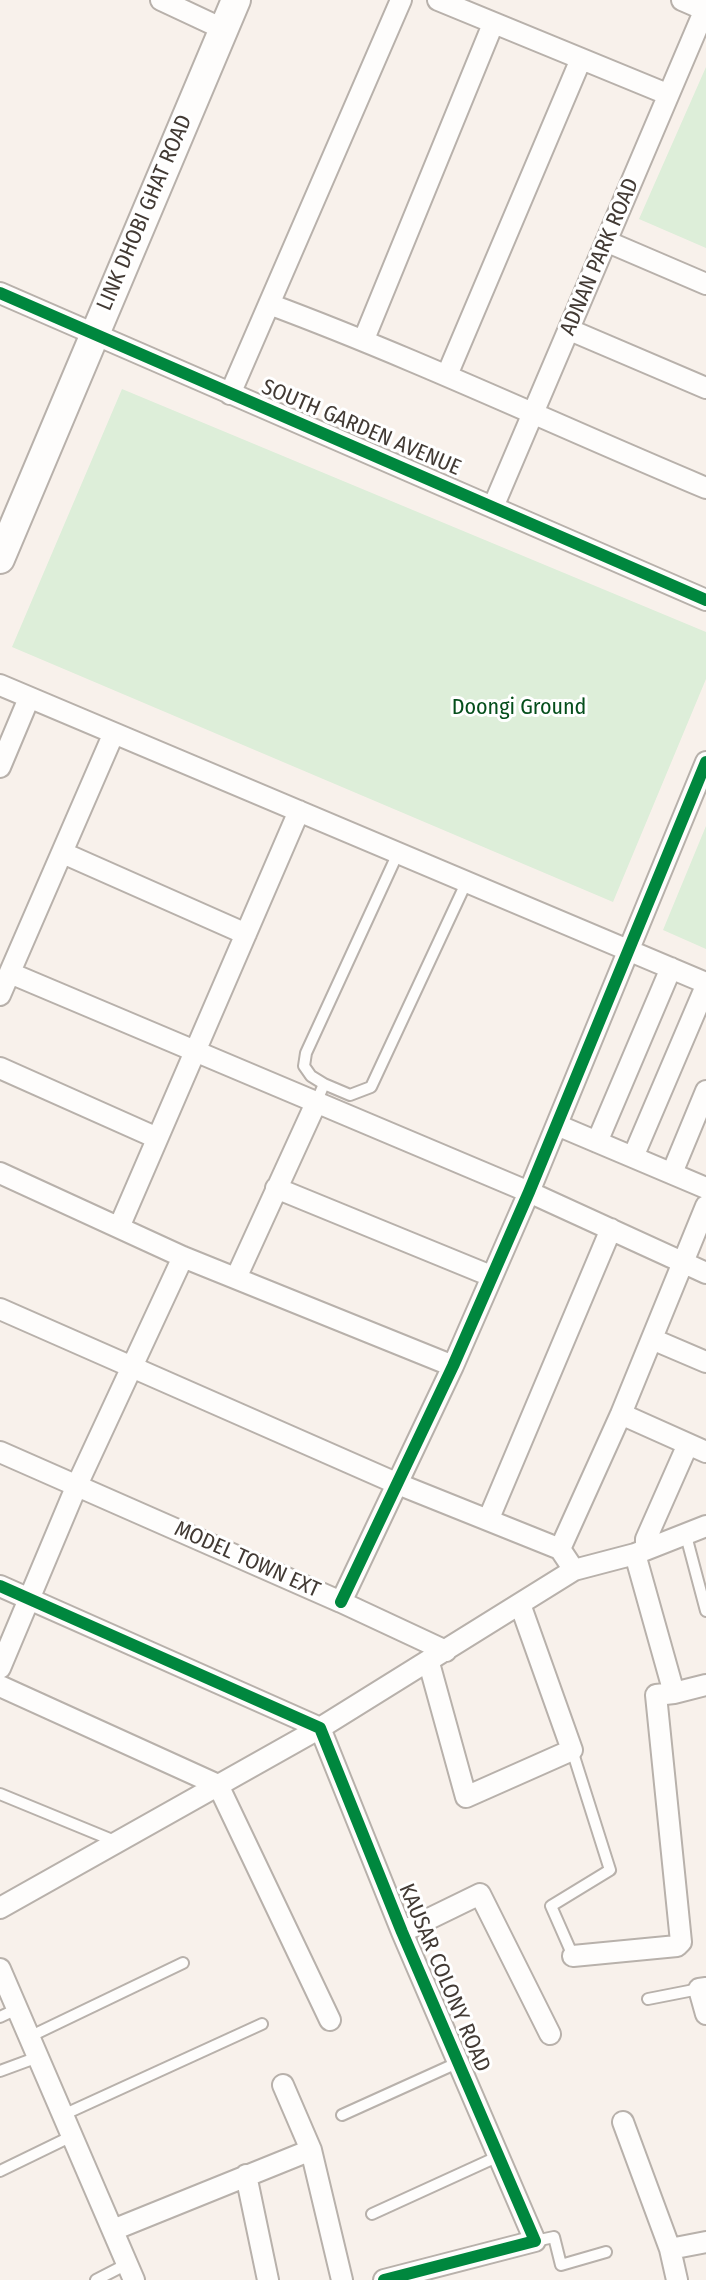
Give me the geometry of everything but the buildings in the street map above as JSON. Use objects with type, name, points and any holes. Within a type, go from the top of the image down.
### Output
[{"type":"street","points":[[161,0],[223,29]]},
{"type":"street","name":"LINK DHOBI GHAT ROAD","points":[[0,559],[236,0]]},
{"type":"street","points":[[230,394],[401,0]]},
{"type":"street","points":[[438,0],[667,94]]},
{"type":"street","points":[[682,0],[705,8]]},
{"type":"street","name":"ADNAN PARK ROAD","points":[[493,507],[705,8]]},
{"type":"street","points":[[364,339],[493,24]]},
{"type":"street","points":[[447,375],[581,59]]},
{"type":"street","points":[[608,242],[706,284]]},
{"type":"street","name":"SOUTH GARDEN AVENUE","points":[[0,293],[706,600]]},
{"type":"street","points":[[269,304],[364,339],[532,415],[706,488]]},
{"type":"street","points":[[570,330],[706,388]]},
{"type":"street","points":[[0,685],[113,735],[628,948],[706,985],[633,1157]]},
{"type":"street","points":[[0,767],[29,698]]},
{"type":"street","points":[[0,995],[113,735]]},
{"type":"street","points":[[341,1602],[453,1366],[529,1192],[706,762]]},
{"type":"street","points":[[120,1225],[299,811]]},
{"type":"street","points":[[63,853],[246,934]]},
{"type":"street","points":[[597,1142],[671,968]]},
{"type":"street","points":[[10,973],[529,1192],[706,1273]]},
{"type":"street","points":[[0,1068],[157,1138]]},
{"type":"street","points":[[672,1173],[706,1091]]},
{"type":"street","points":[[236,1278],[316,1103]]},
{"type":"street","points":[[557,1125],[706,1188]]},
{"type":"street","points":[[0,1173],[120,1225],[183,1257],[453,1366]]},
{"type":"street","points":[[276,1188],[491,1276]]},
{"type":"street","points":[[560,1549],[621,1414],[706,1206]]},
{"type":"street","points":[[489,1518],[611,1229]]},
{"type":"street","points":[[0,1668],[77,1485],[183,1257]]},
{"type":"street","points":[[0,1309],[398,1484],[560,1549],[574,1570]]},
{"type":"street","points":[[652,1339],[706,1362]]},
{"type":"street","points":[[621,1414],[697,1448],[640,1552],[674,1693]]},
{"type":"street","name":"MODEL TOWN EXT","points":[[0,1452],[341,1602],[438,1657]]},
{"type":"street","points":[[0,1908],[320,1728],[574,1570],[640,1552],[706,1526]]},
{"type":"street","points":[[0,1586],[320,1728]]},
{"type":"street","points":[[438,1657],[466,1797],[572,1750],[520,1604]]},
{"type":"street","points":[[573,1956],[677,1946],[681,1942],[656,1695],[706,1685]]},
{"type":"street","points":[[0,1686],[218,1785],[330,2020]]},
{"type":"street","name":"KAUSAR COLONY ROAD","points":[[320,1728],[402,1932],[535,2241]]},
{"type":"street","points":[[402,1932],[480,1894],[550,2034]]},
{"type":"street","points":[[0,1969],[9,2013],[29,2037],[131,2272]]},
{"type":"street","points":[[702,1988],[706,2014]]},
{"type":"street","points":[[283,2085],[311,2150],[342,2280]]},
{"type":"street","points":[[623,2122],[670,2249],[677,2280]]},
{"type":"street","points":[[113,2230],[311,2150]]},
{"type":"street","points":[[246,2175],[268,2280]]},
{"type":"street","points":[[384,2280],[535,2241]]},
{"type":"street","points":[[670,2249],[706,2242]]},
{"type":"lane","points":[[398,853],[306,1053],[304,1066],[311,1076],[350,1095],[371,1087],[467,881]]},
{"type":"lane","points":[[316,1103],[324,1084]]},
{"type":"lane","points":[[685,1532],[706,1611]]},
{"type":"lane","points":[[572,1750],[610,1870],[551,1906],[573,1956]]},
{"type":"lane","points":[[0,1794],[117,1843]]},
{"type":"lane","points":[[29,2037],[183,1963]]},
{"type":"lane","points":[[648,1999],[702,1988]]},
{"type":"lane","points":[[63,2115],[262,2024]]},
{"type":"lane","points":[[0,2071],[38,2057]]},
{"type":"lane","points":[[342,2115],[457,2063]]},
{"type":"lane","points":[[0,2171],[72,2136]]},
{"type":"lane","points":[[372,2214],[499,2156]]},
{"type":"lane","points":[[535,2241],[554,2237],[561,2265],[606,2252]]},
{"type":"lane","points":[[96,2280],[131,2272]]},
{"type":"green space","points":[[706,67],[706,248],[639,219]]},
{"type":"green space","name":"Doongi Ground","points":[[122,389],[706,632],[706,679],[613,902],[12,647]]},
{"type":"green space","points":[[706,826],[706,949],[663,930]]},
{"type":"cycle path","points":[[0,293],[706,600]]},
{"type":"cycle path","points":[[341,1602],[453,1366],[529,1192],[706,762]]},
{"type":"cycle path","points":[[0,1586],[320,1728],[402,1932],[535,2241],[384,2280]]}]
